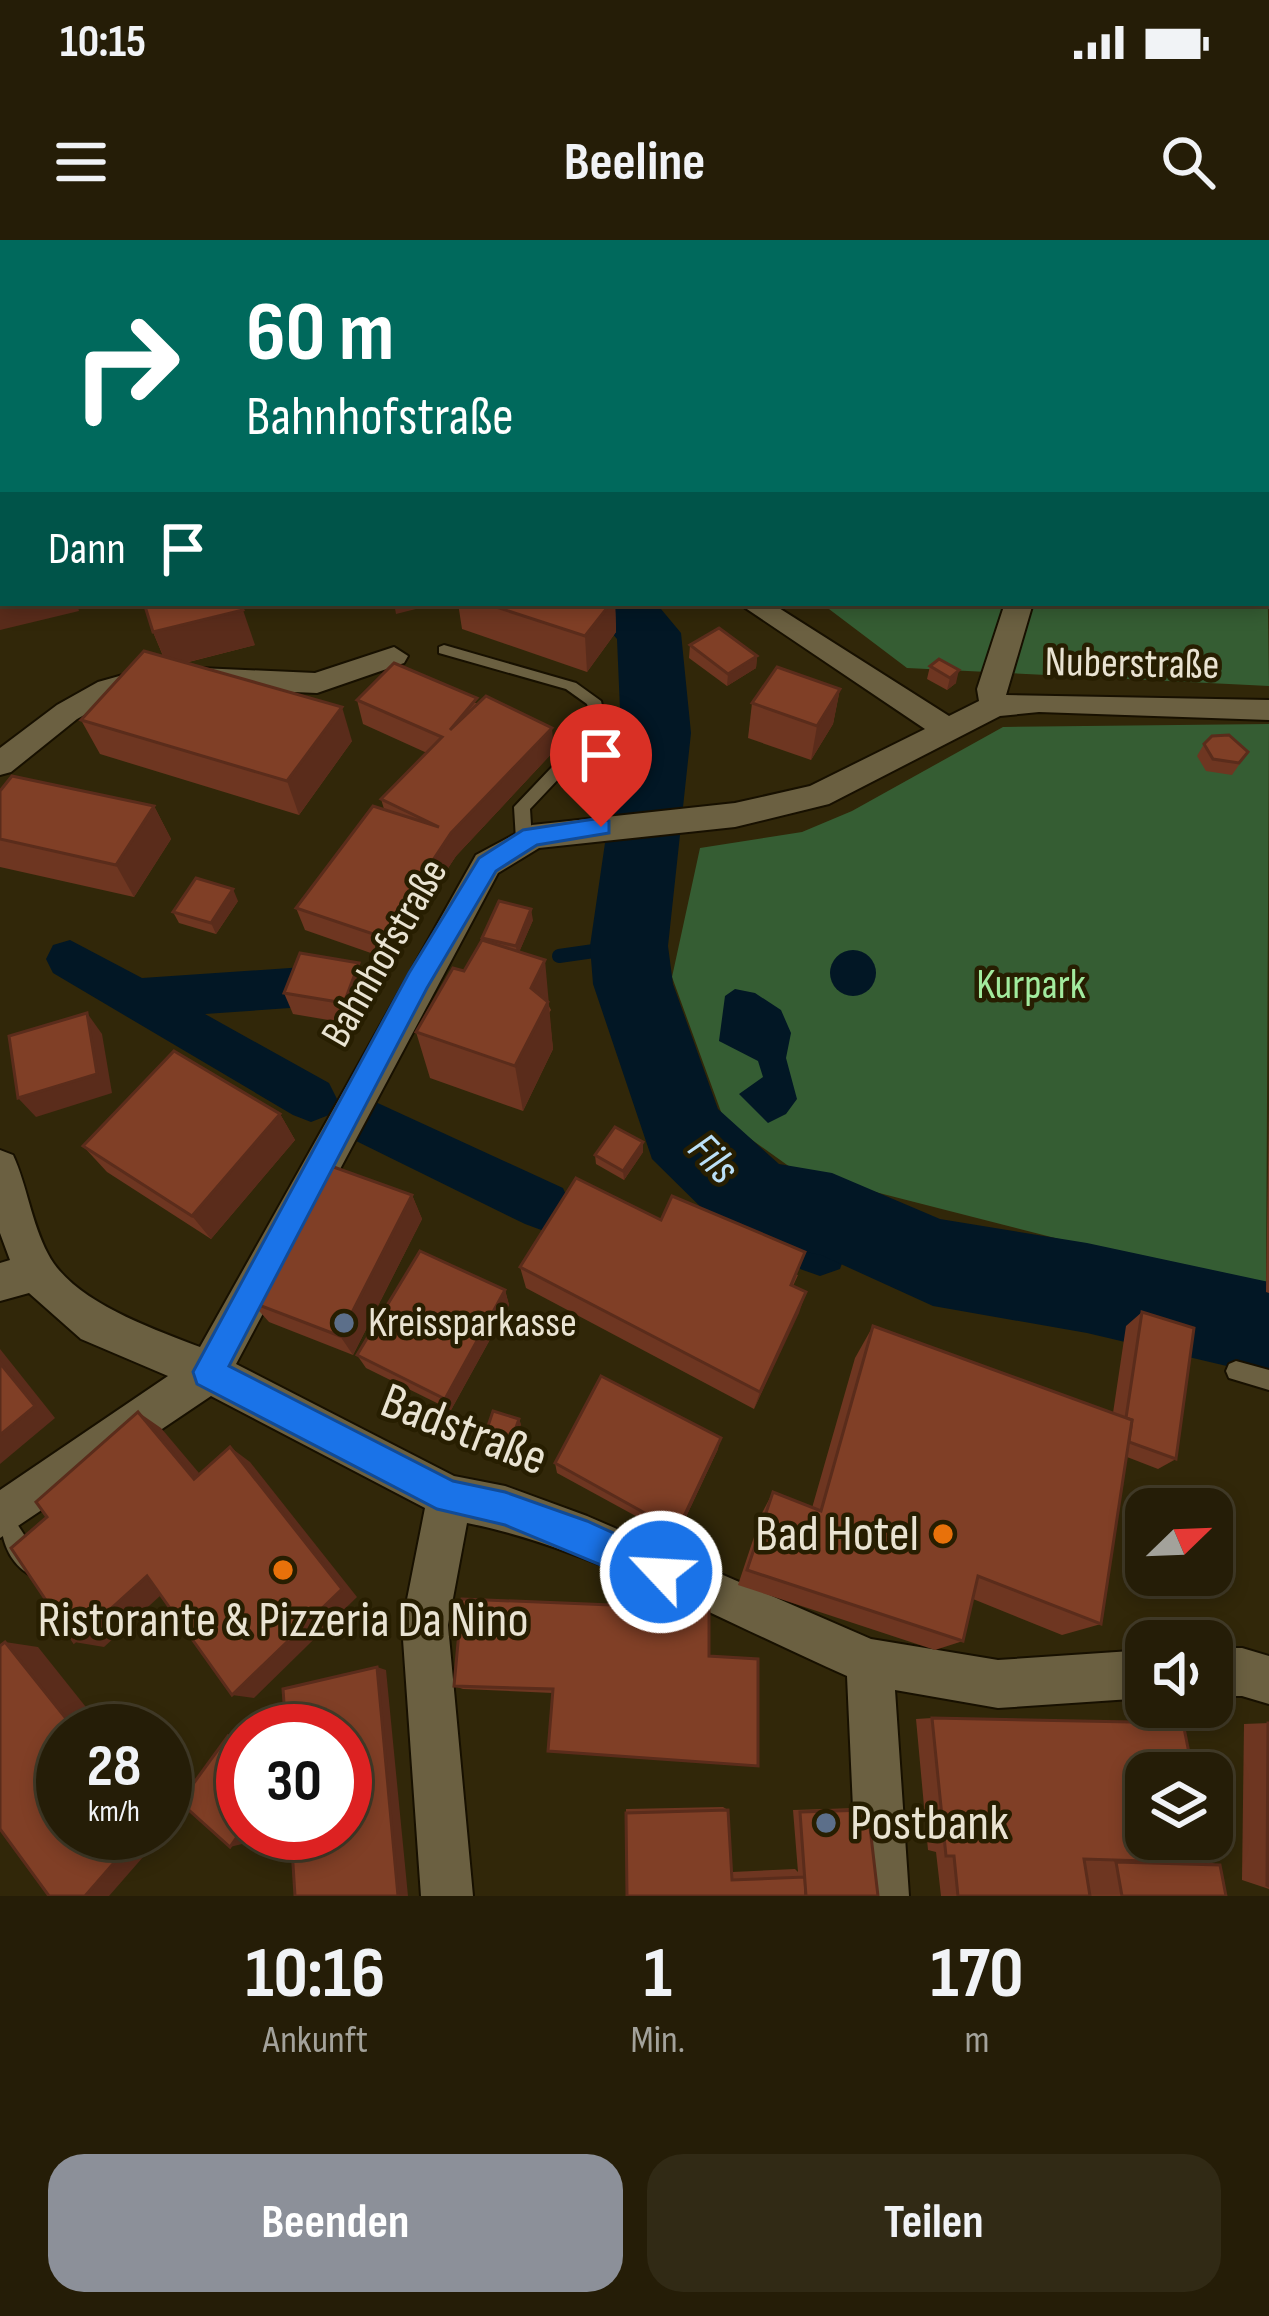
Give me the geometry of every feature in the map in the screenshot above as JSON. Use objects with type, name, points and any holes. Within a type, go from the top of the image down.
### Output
[{"type":"street","points":[[757,606],[945,728]]},
{"type":"street","points":[[994,706],[991,689],[1017,606]]},
{"type":"street","points":[[0,764],[68,712],[108,689],[154,676],[317,683],[394,656]]},
{"type":"street","name":"Nuberstraße","points":[[994,706],[1039,702],[1269,710]]},
{"type":"street","name":"Bahnhofstraße","points":[[208,1372],[487,865],[524,840],[562,830],[734,814],[832,791],[994,706]]},
{"type":"street","points":[[0,1167],[18,1277]]},
{"type":"street","name":"Badstraße","points":[[18,1277],[95,1325],[208,1372],[449,1497],[505,1508],[587,1538],[870,1662],[998,1684],[1125,1675]]},
{"type":"street","points":[[0,1517],[208,1372]]},
{"type":"street","points":[[447,1896],[425,1625],[449,1497]]},
{"type":"street","points":[[870,1662],[883,1896]]},
{"type":"street","points":[[1233,1672],[1269,1680]]},
{"type":"lane","points":[[444,650],[571,686],[594,701],[598,719],[577,751],[522,807],[524,840]]},
{"type":"lane","points":[[1236,1371],[1269,1379]]},
{"type":"lane","points":[[0,1517],[35,1571]]},
{"type":"green space","points":[[825,606],[1268,606],[1269,686],[907,668]]},
{"type":"green space","name":"Kurpark","points":[[1269,724],[1266,1292],[797,1172],[724,1120],[672,977],[700,848],[802,832],[852,811],[1003,727]]},
{"type":"water","points":[[853,950],[869,957],[876,973],[869,989],[853,996],[837,989],[830,973],[837,957]]},
{"type":"water","points":[[735,989],[755,993],[781,1010],[791,1033],[786,1058],[797,1099],[786,1114],[768,1123],[739,1094],[763,1077],[758,1061],[719,1041],[725,996]]},
{"type":"building","points":[[145,606],[241,606],[243,610],[153,632]]},
{"type":"building","points":[[493,606],[609,606],[585,636]]},
{"type":"building","points":[[719,628],[757,656],[728,674],[690,645]]},
{"type":"building","points":[[144,651],[342,707],[287,781],[81,720]]},
{"type":"building","points":[[939,659],[959,670],[950,678],[930,666]]},
{"type":"building","points":[[394,663],[477,698],[450,730],[486,696],[552,728],[451,833],[382,937],[296,908],[373,806],[439,827],[381,799],[442,737],[357,700]]},
{"type":"building","points":[[777,667],[840,689],[817,726],[752,703]]},
{"type":"building","points":[[1229,735],[1248,752],[1239,763],[1213,759],[1204,744],[1212,736]]},
{"type":"building","points":[[12,776],[154,806],[116,865],[0,839],[0,791]]},
{"type":"building","points":[[196,878],[233,889],[211,923],[173,912]]},
{"type":"building","points":[[499,901],[531,909],[516,946],[482,938]]},
{"type":"building","points":[[482,940],[545,960],[531,988],[548,1002],[515,1066],[416,1032],[453,968],[464,971]]},
{"type":"building","points":[[300,953],[359,963],[344,1003],[284,993]]},
{"type":"building","points":[[87,1013],[97,1074],[18,1098],[9,1036]]},
{"type":"building","points":[[174,1051],[280,1114],[192,1216],[83,1146]]},
{"type":"building","points":[[615,1127],[643,1142],[623,1171],[595,1155]]},
{"type":"building","points":[[328,1165],[412,1195],[340,1336],[251,1302]]},
{"type":"building","points":[[576,1178],[661,1220],[672,1196],[805,1252],[791,1285],[806,1292],[760,1392],[520,1267]]},
{"type":"building","points":[[420,1251],[505,1290],[445,1399],[357,1355]]},
{"type":"building","points":[[1142,1312],[1194,1328],[1176,1459],[1129,1442],[1132,1420],[1126,1418]]},
{"type":"building","points":[[873,1326],[1132,1420],[1101,1624],[978,1576],[963,1641],[747,1570],[773,1492],[821,1511]]},
{"type":"building","points":[[0,1363],[35,1406],[0,1435]]},
{"type":"building","points":[[601,1376],[721,1438],[677,1531],[555,1463]]},
{"type":"building","points":[[493,1411],[519,1419],[510,1444],[485,1435]]},
{"type":"building","points":[[138,1412],[194,1479],[230,1447],[342,1589],[232,1695],[147,1576],[74,1642],[11,1548],[47,1517],[36,1502]]},
{"type":"building","points":[[462,1599],[709,1609],[709,1656],[758,1659],[758,1766],[548,1751],[553,1689],[454,1686]]},
{"type":"building","points":[[5,1642],[54,1704],[36,1704],[36,1860],[116,1860],[85,1896],[49,1896],[0,1829],[0,1646]]},
{"type":"building","points":[[377,1667],[398,1896],[295,1896],[293,1860],[372,1860],[372,1704],[284,1704],[283,1689]]},
{"type":"building","points":[[932,1718],[1125,1722],[1125,1728],[1184,1728],[1189,1752],[1125,1752],[1125,1860],[1211,1863],[1084,1859],[1090,1896],[958,1896],[954,1856],[946,1856]]},
{"type":"building","points":[[1269,1723],[1269,1886],[1267,1885]]},
{"type":"building","points":[[216,1752],[216,1834],[192,1813],[192,1786]]},
{"type":"building","points":[[728,1810],[732,1880],[805,1877],[806,1896],[627,1896],[626,1813]]},
{"type":"building","points":[[868,1810],[878,1896],[806,1896],[800,1812]]},
{"type":"building","points":[[1116,1862],[1220,1865],[1226,1896],[1122,1896]]},
{"type":"waterway","name":"Fils","points":[[621,606],[649,633],[656,733],[629,946],[633,984],[683,1132],[756,1201],[832,1215],[933,1262],[1087,1288],[1269,1329]]},
{"type":"waterway","points":[[559,956],[629,946]]},
{"type":"waterway","points":[[70,959],[135,999]]},
{"type":"waterway","points":[[135,999],[304,987]]},
{"type":"waterway","points":[[135,999],[311,1099]]},
{"type":"waterway","points":[[369,1122],[544,1206]]},
{"type":"waterway","points":[[820,1250],[832,1215]]},
{"type":"waterway","points":[[925,1289],[933,1262]]},
{"type":"place","name":"Kreissparkasse","points":[[344,1323]]},
{"type":"place","name":"Bad Hotel","points":[[943,1534]]},
{"type":"place","name":"Ristorante & Pizzeria Da Nino","points":[[283,1570]]},
{"type":"place","name":"Postbank","points":[[826,1823]]},
{"type":"route","points":[[601,827],[532,837],[487,865],[418,981],[208,1372],[449,1497],[505,1508],[661,1572]]}]
